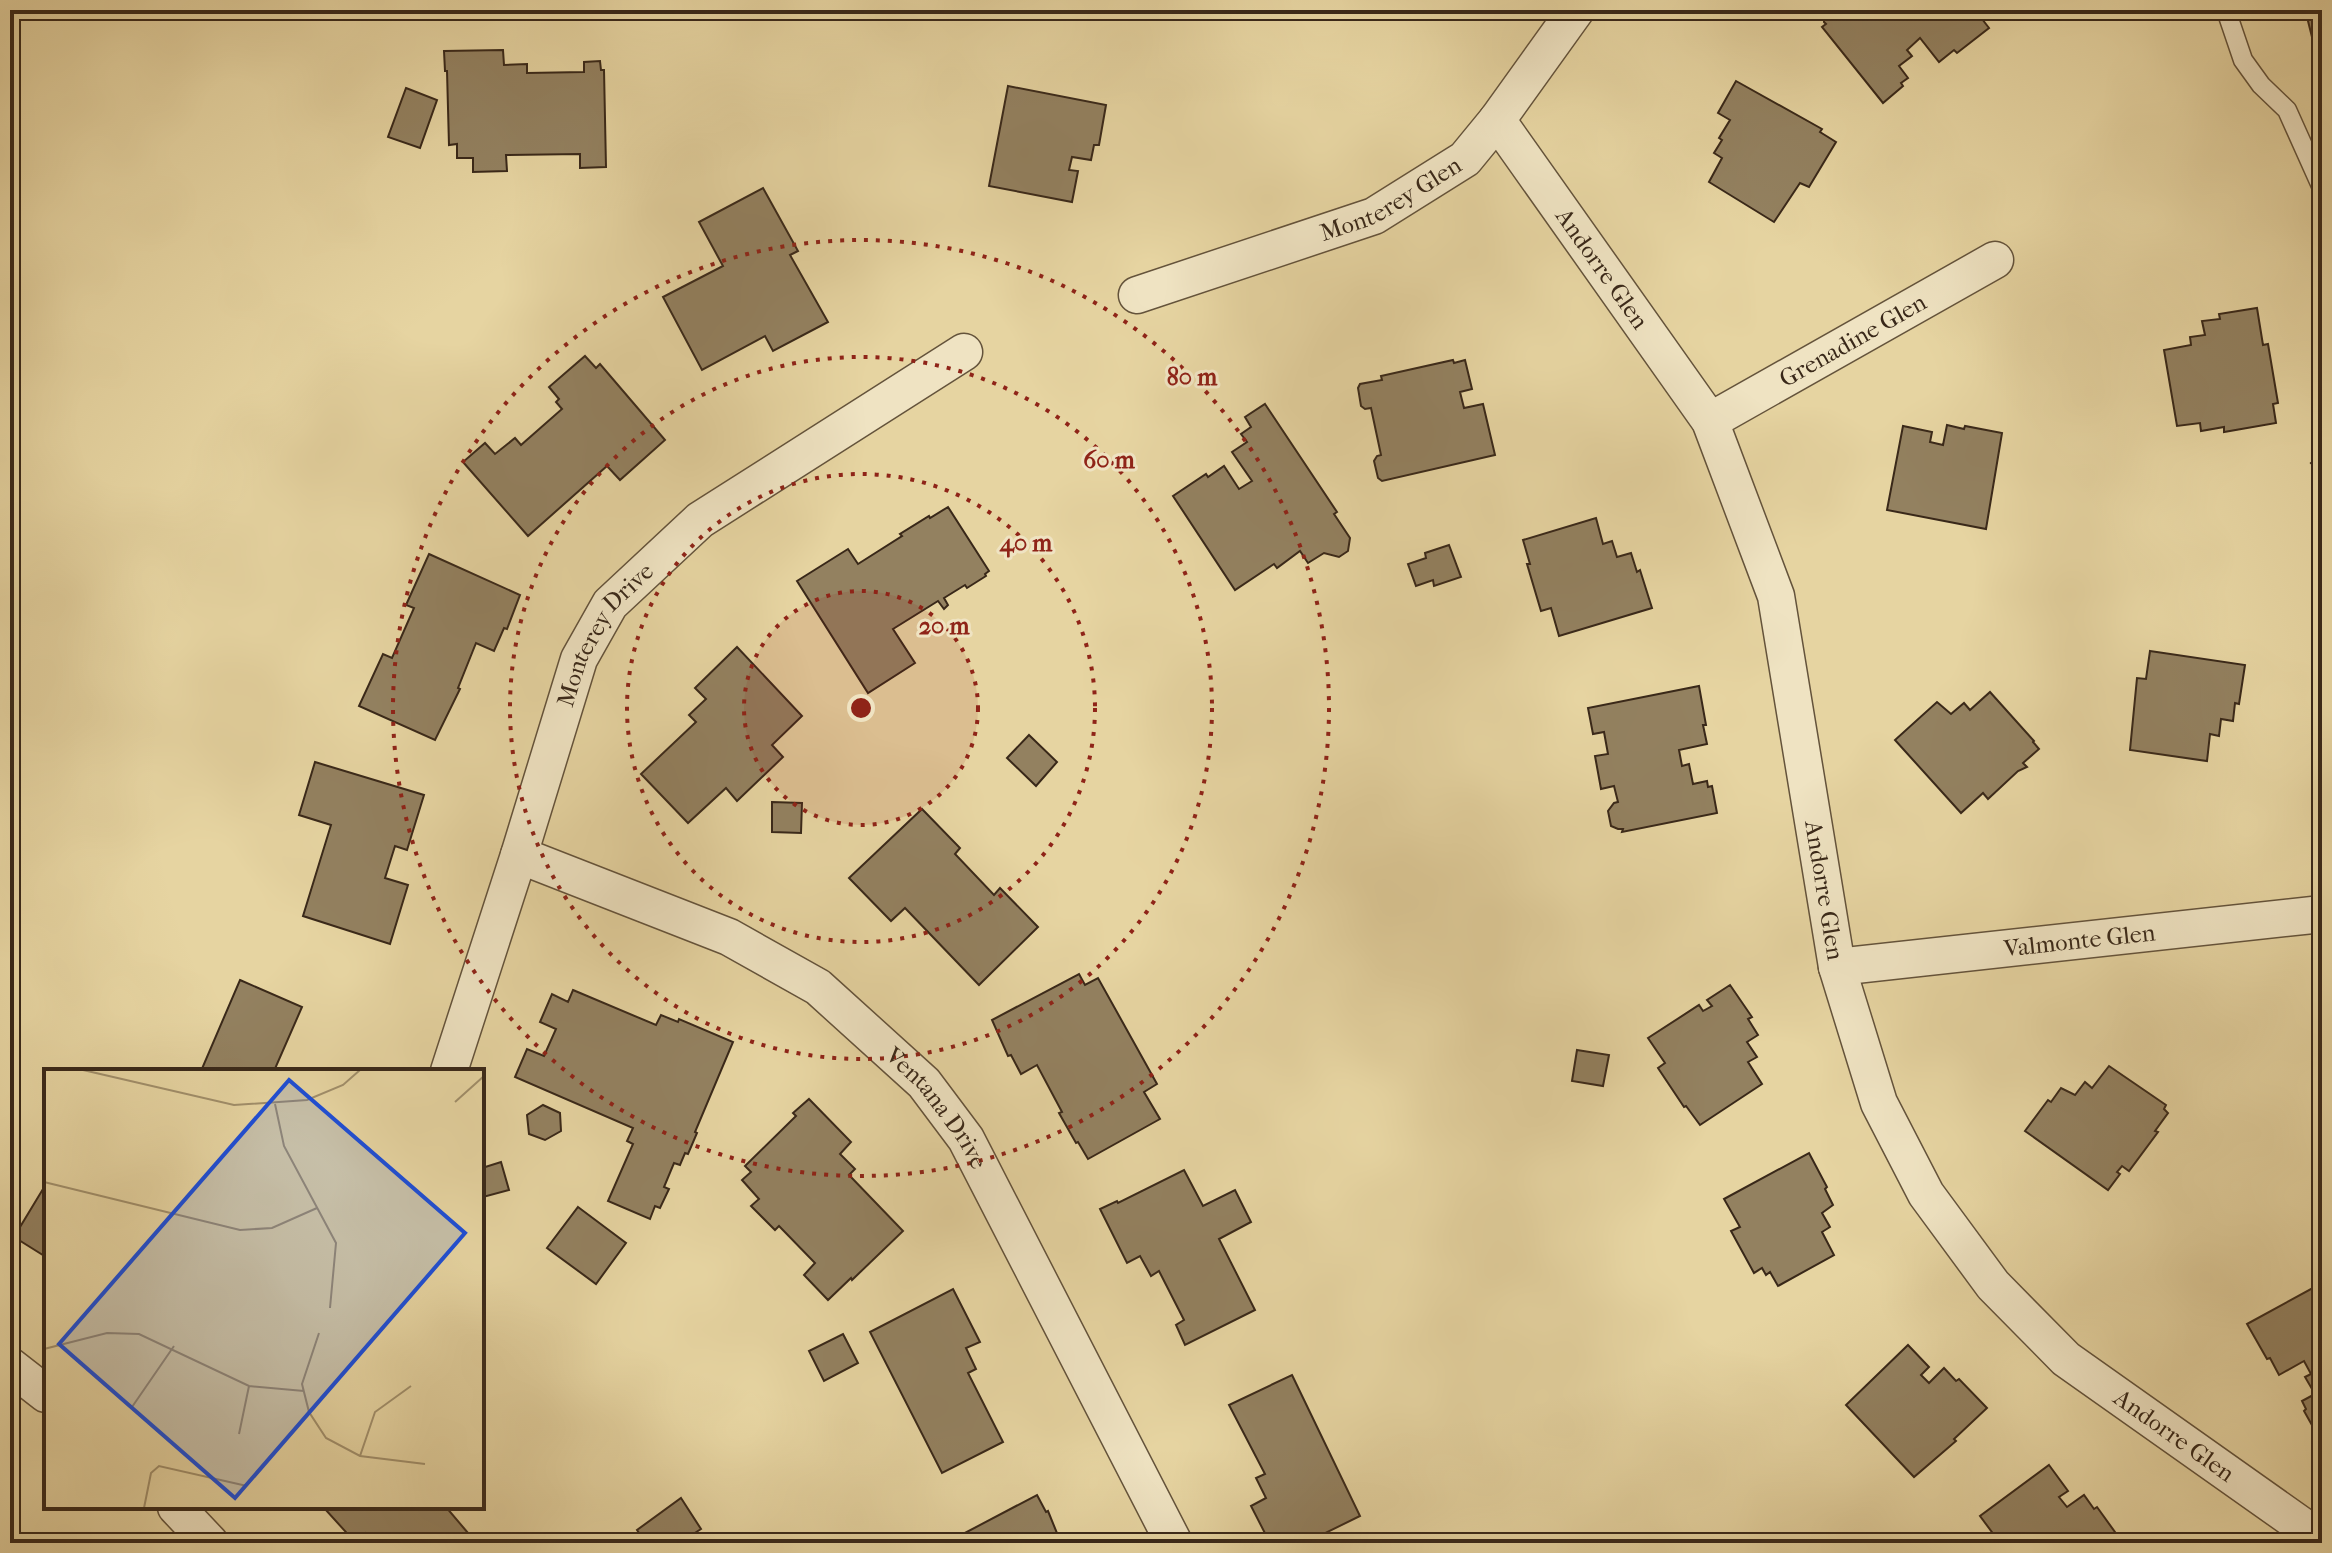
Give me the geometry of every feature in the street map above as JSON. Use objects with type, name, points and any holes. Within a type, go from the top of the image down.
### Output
[{"type":"street","name":"Monterey Glen","points":[[1137,295],[1374,216],[1465,159],[1576,10]]},
{"type":"street","name":"Andorre Glen","points":[[1497,120],[1710,421],[1776,596],[1837,967],[1879,1103],[1926,1194],[1993,1285],[2066,1359],[2322,1540]]},
{"type":"street","name":"Grenadine Glen","points":[[1710,421],[1995,260]]},
{"type":"street","name":"Monterey Drive","points":[[450,1069],[579,659],[610,604],[700,520],[964,352]]},
{"type":"street","name":"Ventana Drive","points":[[519,855],[729,937],[818,987],[924,1083],[966,1139],[1174,1543]]},
{"type":"street","name":"Valmonte Glen","points":[[1837,967],[2322,914]]},
{"type":"street","points":[[10,1366],[44,1392]]},
{"type":"street","points":[[184,1510],[210,1543]]},
{"type":"lane","points":[[2226,10],[2243,60],[2261,85],[2287,110],[2322,188]]},
{"type":"building","points":[[1975,10],[1989,28],[1957,53],[1954,50],[1939,62],[1920,38],[1907,50],[1912,56],[1899,66],[1908,78],[1883,103],[1822,27],[1826,24],[1824,12]]},
{"type":"building","points":[[2322,10],[2322,56],[2317,57],[2306,13]]},
{"type":"building","points":[[503,50],[504,65],[527,64],[527,73],[584,72],[584,62],[600,61],[601,70],[604,70],[606,167],[580,168],[580,154],[506,155],[507,171],[473,172],[473,158],[457,158],[457,144],[449,145],[444,51]]},
{"type":"building","points":[[1736,81],[1822,129],[1820,132],[1836,142],[1809,187],[1800,183],[1774,222],[1709,182],[1722,158],[1714,153],[1722,140],[1719,138],[1730,120],[1718,113]]},
{"type":"building","points":[[1008,86],[1106,105],[1099,145],[1094,145],[1091,160],[1072,157],[1069,170],[1078,171],[1072,202],[989,186]]},
{"type":"building","points":[[406,88],[437,100],[420,148],[388,137]]},
{"type":"building","points":[[2322,127],[2322,150],[2313,132]]},
{"type":"building","points":[[763,188],[798,251],[790,255],[828,322],[773,351],[765,336],[702,370],[663,297],[723,266],[699,222]]},
{"type":"building","points":[[2257,308],[2263,345],[2268,344],[2278,403],[2273,404],[2276,423],[2224,432],[2224,427],[2201,431],[2200,423],[2177,426],[2164,350],[2191,345],[2190,337],[2205,335],[2202,321],[2220,319],[2219,314]]},
{"type":"building","points":[[585,356],[596,368],[600,364],[665,440],[620,480],[607,466],[528,536],[463,462],[485,443],[495,454],[515,438],[521,445],[562,409],[556,402],[559,399],[549,387]]},
{"type":"building","points":[[1453,360],[1454,363],[1465,360],[1472,389],[1460,392],[1464,408],[1483,404],[1495,455],[1382,481],[1378,478],[1374,461],[1381,455],[1371,408],[1361,406],[1360,384],[1382,380],[1381,376]]},
{"type":"building","points":[[1265,404],[1337,512],[1334,514],[1350,538],[1348,551],[1339,557],[1324,553],[1308,563],[1300,551],[1277,568],[1274,564],[1235,590],[1173,496],[1224,466],[1239,489],[1252,481],[1232,452],[1247,442],[1241,434],[1251,427],[1245,417]]},
{"type":"building","points":[[1947,425],[2002,433],[1986,529],[1887,510],[1903,426],[1932,432],[1930,442],[1943,445]]},
{"type":"building","points":[[2322,454],[2322,474],[2311,463]]},
{"type":"building","points":[[948,507],[989,571],[967,588],[965,585],[944,598],[948,605],[944,609],[938,601],[893,629],[915,663],[868,693],[797,581],[848,549],[858,564],[902,536],[900,534]]},
{"type":"building","points":[[1596,518],[1603,544],[1612,541],[1617,557],[1631,553],[1652,608],[1559,636],[1551,608],[1541,611],[1523,540]]},
{"type":"building","points":[[1449,545],[1461,577],[1434,586],[1433,580],[1416,586],[1408,564],[1426,558],[1425,553]]},
{"type":"building","points":[[429,554],[520,595],[507,629],[504,628],[494,651],[476,643],[460,689],[435,740],[359,706],[383,654],[392,658],[414,608],[406,605]]},
{"type":"building","points":[[737,647],[802,716],[772,745],[783,757],[737,801],[726,788],[688,823],[641,774],[696,722],[689,715],[706,699],[695,688]]},
{"type":"building","points":[[2150,651],[2245,665],[2233,721],[2221,719],[2219,736],[2210,734],[2207,761],[2130,750],[2137,678],[2146,679]]},
{"type":"building","points":[[1699,686],[1707,744],[1679,750],[1682,766],[1689,764],[1693,784],[1707,781],[1708,787],[1712,786],[1717,813],[1622,832],[1623,829],[1611,826],[1608,811],[1618,802],[1614,786],[1601,789],[1595,756],[1608,754],[1604,732],[1593,734],[1588,708]]},
{"type":"building","points":[[1990,692],[2039,749],[2023,763],[2027,767],[2018,771],[1988,799],[1983,793],[1961,813],[1895,740],[1937,702],[1951,714],[1964,703],[1970,710]]},
{"type":"building","points":[[1029,735],[1057,762],[1036,786],[1007,758]]},
{"type":"building","points":[[315,762],[424,795],[407,850],[395,846],[385,878],[408,885],[390,944],[303,916],[331,825],[299,815]]},
{"type":"building","points":[[772,802],[802,803],[801,833],[772,832]]},
{"type":"building","points":[[922,809],[960,848],[955,854],[994,895],[1000,888],[1038,927],[979,985],[905,908],[891,921],[849,878]]},
{"type":"building","points":[[1079,974],[1085,985],[1098,978],[1157,1084],[1144,1092],[1160,1119],[1088,1159],[1059,1113],[1062,1112],[1037,1065],[1021,1074],[1011,1055],[1008,1056],[992,1020]]},
{"type":"building","points":[[240,980],[302,1007],[275,1069],[202,1069]]},
{"type":"building","points":[[1730,985],[1752,1017],[1748,1019],[1758,1035],[1747,1042],[1757,1057],[1748,1062],[1762,1084],[1700,1125],[1658,1068],[1665,1063],[1648,1038],[1699,1005],[1703,1011],[1712,1006],[1707,1000]]},
{"type":"building","points":[[573,990],[656,1025],[661,1015],[678,1022],[679,1019],[733,1042],[688,1154],[685,1153],[680,1165],[674,1163],[664,1187],[669,1189],[660,1208],[655,1206],[650,1219],[608,1201],[633,1144],[627,1141],[633,1128],[515,1077],[527,1049],[544,1056],[556,1029],[540,1022],[552,994],[568,1002]]},
{"type":"building","points":[[1577,1050],[1609,1055],[1603,1086],[1572,1081]]},
{"type":"building","points":[[2109,1066],[2166,1105],[2164,1109],[2168,1113],[2129,1171],[2122,1166],[2108,1190],[2025,1131],[2061,1088],[2075,1095],[2085,1082],[2092,1088]]},
{"type":"building","points":[[809,1099],[851,1142],[840,1154],[855,1169],[849,1175],[903,1231],[828,1300],[804,1275],[815,1263],[779,1226],[775,1230],[751,1206],[759,1199],[742,1180],[751,1172],[745,1166]]},
{"type":"building","points":[[543,1105],[560,1113],[561,1131],[545,1140],[529,1134],[527,1115]]},
{"type":"building","points":[[1809,1153],[1833,1205],[1822,1213],[1830,1227],[1822,1232],[1834,1255],[1778,1286],[1770,1272],[1766,1275],[1762,1268],[1754,1273],[1731,1231],[1740,1227],[1724,1199]]},
{"type":"building","points":[[501,1162],[509,1190],[484,1197],[484,1167]]},
{"type":"building","points":[[1184,1170],[1203,1206],[1235,1190],[1251,1222],[1219,1239],[1255,1310],[1185,1345],[1176,1325],[1184,1320],[1159,1271],[1151,1276],[1140,1256],[1127,1263],[1100,1209]]},
{"type":"building","points":[[44,1187],[44,1256],[14,1237]]},
{"type":"building","points":[[578,1207],[626,1243],[596,1284],[547,1248]]},
{"type":"building","points":[[2322,1283],[2322,1431],[2317,1434],[2302,1401],[2315,1394],[2305,1377],[2311,1374],[2304,1361],[2279,1375],[2247,1324]]},
{"type":"building","points":[[953,1289],[980,1342],[966,1348],[976,1369],[968,1373],[1003,1442],[942,1473],[870,1332]]},
{"type":"building","points":[[843,1334],[858,1363],[824,1381],[809,1351]]},
{"type":"building","points":[[1908,1345],[1929,1367],[1921,1375],[1929,1383],[1944,1368],[1987,1408],[1954,1439],[1956,1441],[1914,1477],[1846,1405]]},
{"type":"building","points":[[1292,1375],[1360,1516],[1305,1543],[1270,1543],[1251,1506],[1266,1498],[1256,1478],[1265,1474],[1229,1405]]},
{"type":"building","points":[[2049,1465],[2068,1491],[2059,1497],[2067,1507],[2084,1495],[2094,1509],[2097,1507],[2120,1539],[2114,1543],[2000,1543],[1980,1516]]},
{"type":"building","points":[[1037,1495],[1048,1511],[1061,1543],[965,1543],[961,1535]]},
{"type":"building","points":[[681,1498],[701,1529],[687,1538],[690,1543],[646,1543],[637,1530]]},
{"type":"building","points":[[325,1509],[448,1509],[468,1533],[457,1543],[373,1543],[365,1533],[354,1541]]}]
